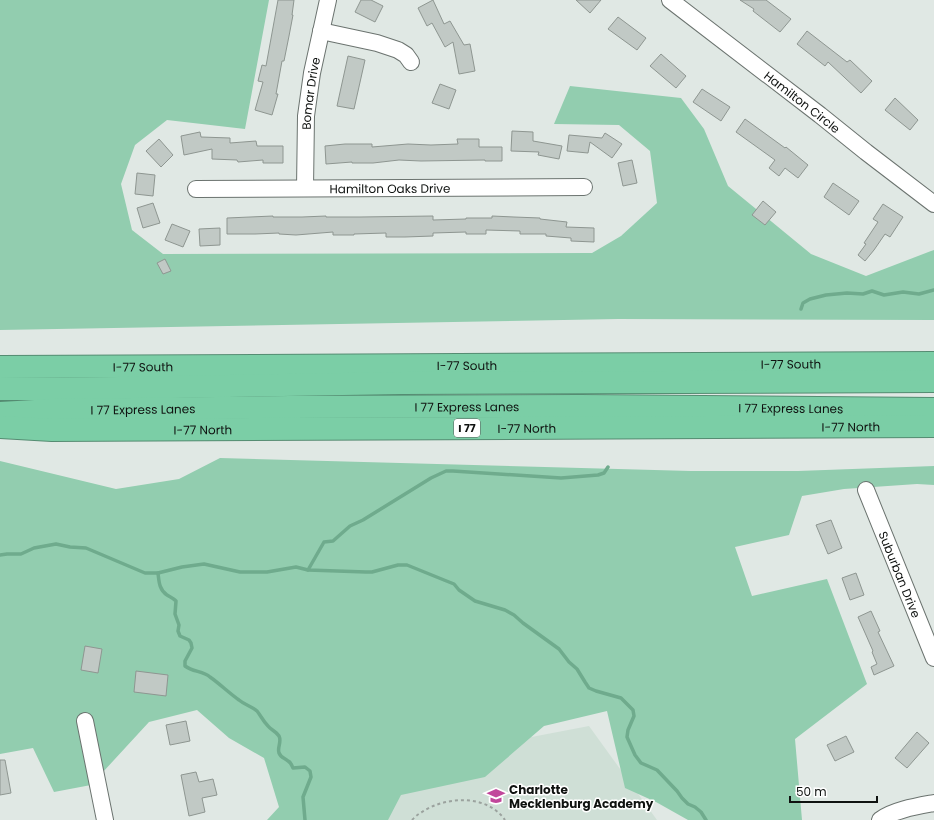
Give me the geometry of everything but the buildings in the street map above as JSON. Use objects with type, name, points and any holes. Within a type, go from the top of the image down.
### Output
[{"type":"highway","name":"I-77 South","points":[[0,367],[934,363]]},
{"type":"highway","name":"I 77 Express Lanes","points":[[0,389],[410,383],[934,381]]},
{"type":"highway","name":"I 77 Express Lanes","points":[[0,413],[52,410],[298,407],[587,406],[934,409]]},
{"type":"highway","name":"I-77 North","points":[[0,428],[52,430],[934,426]]},
{"type":"street","name":"Bomar Drive","points":[[305,188],[306,116],[312,73],[328,0]]},
{"type":"street","name":"Hamilton Circle","points":[[670,0],[934,204]]},
{"type":"street","points":[[322,31],[377,43],[398,50],[406,55],[411,62]]},
{"type":"street","name":"Hamilton Oaks Drive","points":[[196,189],[584,187]]},
{"type":"street","name":"Suburban Drive","points":[[866,490],[934,658]]},
{"type":"street","points":[[85,721],[104,820]]},
{"type":"street","points":[[880,820],[889,815],[934,803]]},
{"type":"path","points":[[412,820],[422,812],[436,805],[466,800],[479,802],[493,808],[502,815],[505,820]]},
{"type":"shaded area","name":"Charlotte Mecklenburg Academy","points":[[589,726],[657,820],[357,820],[347,772]]},
{"type":"green space","points":[[0,0],[269,0],[245,129],[167,120],[135,145],[121,184],[132,230],[163,254],[592,253],[621,236],[657,203],[650,151],[619,125],[554,124],[570,86],[681,98],[704,129],[728,186],[811,254],[866,276],[934,250],[934,320],[618,319],[0,330]]},
{"type":"green space","points":[[220,458],[691,471],[798,471],[934,466],[934,485],[917,484],[844,489],[802,496],[789,535],[735,547],[752,596],[827,579],[867,684],[795,739],[802,820],[688,820],[656,802],[625,788],[607,711],[544,726],[485,777],[401,795],[388,820],[267,820],[279,807],[264,758],[229,738],[197,710],[149,722],[91,785],[54,792],[33,748],[0,754],[0,461],[116,489],[179,479]]},
{"type":"waterway","points":[[801,309],[803,303],[810,299],[826,295],[847,293],[863,294],[872,291],[884,295],[903,292],[919,294],[934,290]]},
{"type":"waterway","points":[[308,570],[324,542],[333,541],[350,526],[363,520],[431,478],[446,471],[561,478],[598,475],[604,473],[608,467]]},
{"type":"waterway","points":[[0,555],[21,554],[34,548],[56,544],[86,548],[145,573],[158,573],[182,567],[204,564],[240,572],[267,572],[296,567],[308,570],[372,572],[398,565],[407,565],[454,584],[459,590],[475,601],[505,610],[514,615],[559,649],[569,662],[577,669],[589,688],[621,698],[633,710],[634,716],[628,730],[627,737],[635,755],[641,763],[657,770],[688,804],[701,812],[706,820]]},
{"type":"waterway","points":[[158,573],[162,591],[176,601],[175,614],[179,625],[178,631],[180,636],[189,640],[191,643],[192,648],[185,661],[185,666],[207,675],[241,702],[257,711],[266,724],[279,736],[279,753],[281,756],[290,762],[293,768],[305,767],[310,771],[311,777],[303,797],[305,820]]},
{"type":"place","name":"Charlotte Mecklenburg Academy","points":[[496,796]]}]
